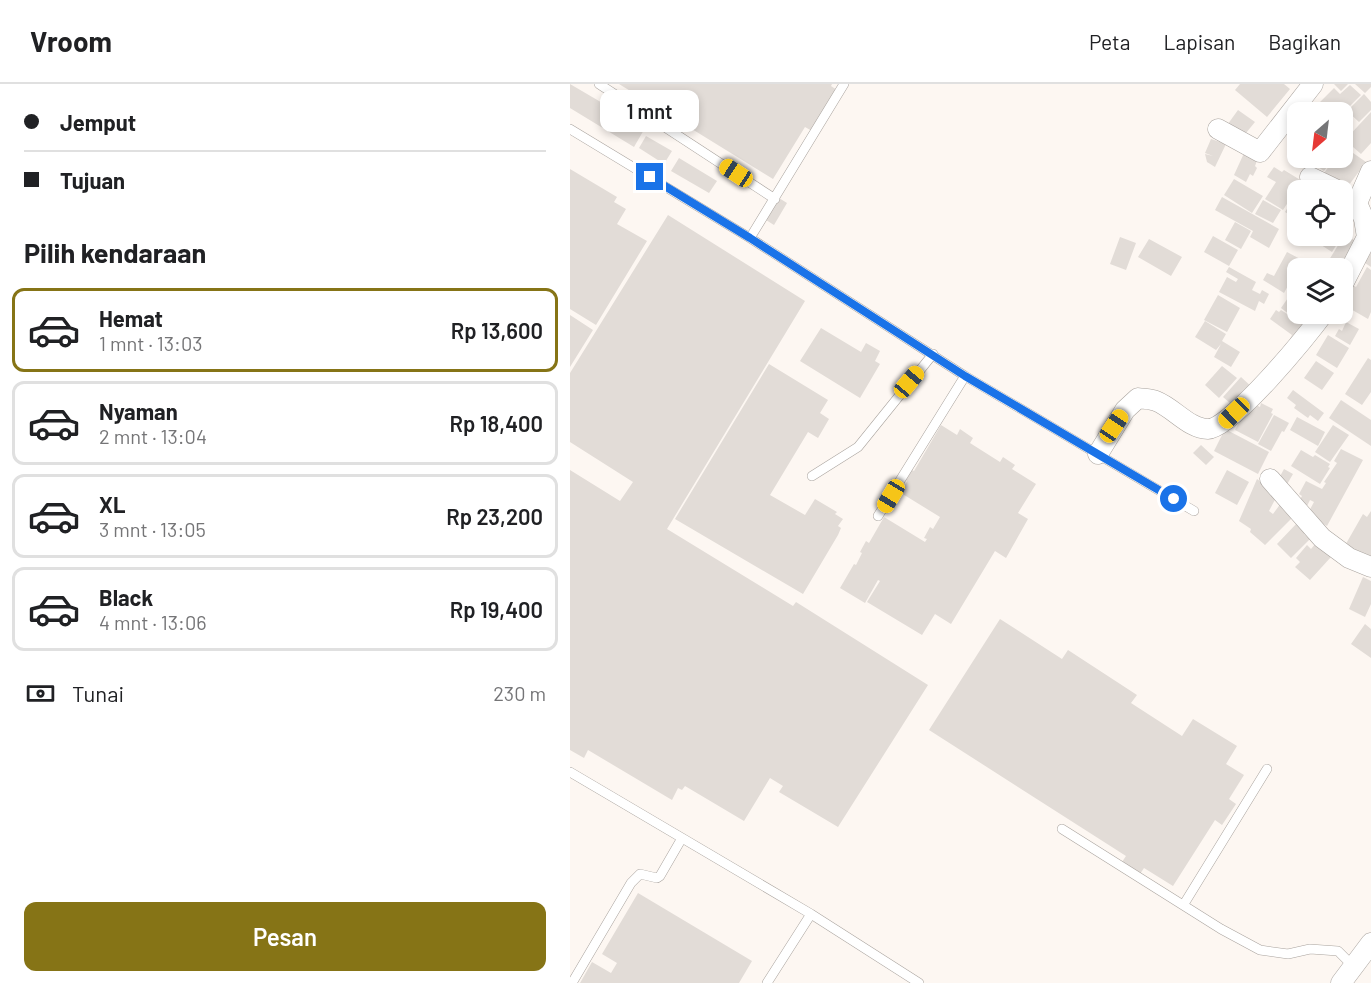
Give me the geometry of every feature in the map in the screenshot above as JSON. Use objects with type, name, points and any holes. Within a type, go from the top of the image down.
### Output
[{"type":"street","points":[[1218,129],[1260,152],[1313,84]]},
{"type":"street","points":[[1353,192],[1371,171]]},
{"type":"street","points":[[1310,177],[1316,180]]},
{"type":"street","points":[[1353,198],[1364,219],[1367,237],[1353,264]]},
{"type":"street","points":[[1098,454],[1125,410],[1138,398],[1157,401],[1188,422],[1207,429],[1220,427],[1263,385],[1316,324]]},
{"type":"street","points":[[1270,479],[1322,538],[1349,558],[1371,567]]},
{"type":"street","points":[[1341,983],[1371,943]]},
{"type":"lane","points":[[599,84],[775,199]]},
{"type":"lane","points":[[750,238],[844,84]]},
{"type":"lane","points":[[570,129],[750,238],[965,376],[1194,511]]},
{"type":"lane","points":[[812,476],[858,447],[933,354]]},
{"type":"lane","points":[[879,516],[965,376]]},
{"type":"lane","points":[[1184,904],[1268,769]]},
{"type":"lane","points":[[570,772],[811,914],[919,983]]},
{"type":"lane","points":[[1062,830],[1221,929],[1260,950],[1288,954],[1310,949],[1338,951],[1353,966]]},
{"type":"lane","points":[[572,983],[631,883],[640,874],[657,878],[660,876],[682,838]]},
{"type":"lane","points":[[767,983],[811,914]]},
{"type":"building","points":[[570,84],[645,128],[634,147],[570,108]]},
{"type":"building","points":[[619,84],[832,84],[831,86],[837,90],[812,131],[805,127],[773,179]]},
{"type":"building","points":[[1240,84],[1284,84],[1290,89],[1267,117],[1235,90]]},
{"type":"building","points":[[1334,84],[1348,84],[1341,91]]},
{"type":"building","points":[[1355,84],[1371,84],[1371,87],[1365,93]]},
{"type":"building","points":[[1350,85],[1361,95],[1353,103],[1320,102],[1334,88],[1340,94]]},
{"type":"building","points":[[1364,94],[1371,102],[1371,110],[1359,122],[1353,116],[1353,105]]},
{"type":"building","points":[[1238,110],[1255,122],[1246,133],[1248,134],[1245,140],[1225,128]]},
{"type":"building","points":[[1371,112],[1371,143],[1361,154],[1353,147],[1353,131]]},
{"type":"building","points":[[646,136],[672,151],[664,164],[639,148]]},
{"type":"building","points":[[1211,139],[1226,144],[1215,167],[1207,162],[1205,154],[1213,156],[1205,153]]},
{"type":"building","points":[[1245,151],[1258,158],[1253,176],[1250,174],[1246,182],[1234,175]]},
{"type":"building","points":[[1353,153],[1366,162],[1353,180],[1334,180],[1324,173],[1328,168],[1353,168]]},
{"type":"building","points":[[679,158],[717,181],[709,193],[671,171]]},
{"type":"building","points":[[1274,167],[1300,180],[1287,180],[1287,204],[1283,210],[1265,199],[1276,182],[1267,177]]},
{"type":"building","points":[[570,169],[617,197],[614,202],[626,209],[617,224],[647,241],[596,325],[570,309]]},
{"type":"building","points":[[1234,179],[1263,196],[1252,213],[1224,195]]},
{"type":"building","points":[[1222,197],[1279,229],[1269,248],[1250,237],[1253,231],[1215,210]]},
{"type":"building","points":[[779,198],[787,203],[774,225],[766,220]]},
{"type":"building","points":[[1263,200],[1281,210],[1273,223],[1255,214]]},
{"type":"building","points":[[668,215],[805,301],[667,529],[793,606],[796,602],[928,685],[838,827],[779,792],[783,786],[770,778],[744,821],[685,786],[682,790],[678,788],[672,800],[588,750],[584,758],[570,750],[570,470],[620,501],[633,482],[570,442],[570,373]]},
{"type":"building","points":[[1235,222],[1251,231],[1241,249],[1225,240]]},
{"type":"building","points":[[1213,236],[1238,250],[1229,266],[1204,252]]},
{"type":"building","points":[[1120,237],[1136,243],[1126,270],[1110,264]]},
{"type":"building","points":[[1149,239],[1182,257],[1171,276],[1138,257]]},
{"type":"building","points":[[1353,239],[1360,244],[1350,258],[1330,258],[1338,246],[1353,246]]},
{"type":"building","points":[[1323,246],[1336,246],[1332,252]]},
{"type":"building","points":[[1287,252],[1298,258],[1287,258],[1287,288],[1284,293],[1263,280],[1267,273],[1274,276]]},
{"type":"building","points":[[1371,252],[1371,267],[1365,263]]},
{"type":"building","points":[[1229,267],[1256,282],[1252,290],[1260,294],[1262,290],[1269,294],[1264,304],[1259,301],[1255,311],[1219,292],[1227,277],[1236,282],[1238,279],[1226,272]]},
{"type":"building","points":[[1367,267],[1371,270],[1371,312],[1368,319],[1353,310],[1353,285],[1356,287]]},
{"type":"building","points":[[1218,295],[1240,308],[1227,332],[1204,320]]},
{"type":"building","points":[[1287,299],[1287,313],[1281,308]]},
{"type":"building","points":[[1276,310],[1279,312],[1281,310],[1287,314],[1287,324],[1308,324],[1294,342],[1290,339],[1292,335],[1270,319]]},
{"type":"building","points":[[570,315],[593,330],[570,367]]},
{"type":"building","points":[[1205,321],[1226,334],[1222,341],[1240,352],[1231,367],[1214,357],[1221,344],[1216,350],[1195,337]]},
{"type":"building","points":[[1345,324],[1359,329],[1350,345],[1335,336],[1339,329],[1342,331]]},
{"type":"building","points":[[821,328],[861,352],[866,343],[880,351],[875,361],[880,364],[860,398],[800,361]]},
{"type":"building","points":[[1328,335],[1349,348],[1337,368],[1316,355]]},
{"type":"building","points":[[1368,358],[1371,360],[1371,392],[1362,405],[1345,394]]},
{"type":"building","points":[[1316,361],[1334,373],[1322,390],[1304,378]]},
{"type":"building","points":[[769,364],[828,400],[820,413],[829,419],[818,438],[808,432],[770,495],[805,515],[815,499],[837,512],[835,514],[843,519],[838,526],[841,528],[838,535],[803,594],[675,519]]},
{"type":"building","points":[[1222,366],[1237,378],[1219,398],[1205,385]]},
{"type":"building","points":[[1241,377],[1254,389],[1237,409],[1223,397]]},
{"type":"building","points":[[1293,390],[1324,413],[1318,421],[1310,415],[1308,418],[1294,408],[1296,405],[1287,398]]},
{"type":"building","points":[[1341,400],[1371,420],[1371,446],[1329,418]]},
{"type":"building","points":[[1250,402],[1260,407],[1261,403],[1273,409],[1271,413],[1273,414],[1258,442],[1235,430]]},
{"type":"building","points":[[1274,415],[1289,423],[1271,451],[1258,444]]},
{"type":"building","points":[[1297,417],[1325,432],[1318,446],[1290,430]]},
{"type":"building","points":[[941,425],[957,435],[960,429],[973,438],[970,443],[1000,462],[1003,457],[1015,465],[1012,469],[1036,484],[1018,513],[1028,519],[1006,558],[995,551],[951,624],[935,614],[922,635],[867,602],[880,581],[878,580],[865,603],[840,588],[854,564],[856,565],[866,541],[869,543],[884,517],[925,542],[927,539],[924,538],[930,527],[933,529],[940,517],[901,493],[907,481],[904,479],[910,469],[914,471]]},
{"type":"building","points":[[1333,425],[1349,435],[1330,462],[1315,452]]},
{"type":"building","points":[[1225,429],[1269,452],[1258,474],[1214,451]]},
{"type":"building","points":[[1201,445],[1214,457],[1206,465],[1193,453]]},
{"type":"building","points":[[1341,449],[1363,460],[1327,526],[1307,515],[1314,502],[1310,500],[1306,508],[1298,503],[1302,496],[1299,494],[1306,481],[1322,489],[1337,463],[1334,461]]},
{"type":"building","points":[[1301,450],[1330,464],[1320,484],[1291,466]]},
{"type":"building","points":[[1284,469],[1293,474],[1286,486],[1277,482]]},
{"type":"building","points":[[1227,470],[1249,482],[1237,505],[1215,493]]},
{"type":"building","points":[[1257,479],[1278,494],[1269,511],[1273,514],[1284,499],[1297,513],[1265,545],[1250,532],[1251,529],[1239,521]]},
{"type":"building","points":[[1371,511],[1371,562],[1343,549],[1363,514],[1367,517]]},
{"type":"building","points":[[1298,522],[1307,531],[1304,534],[1310,539],[1291,558],[1277,544]]},
{"type":"building","points":[[1316,543],[1331,557],[1310,580],[1295,567],[1300,562],[1296,558],[1307,545],[1311,549]]},
{"type":"building","points":[[1363,577],[1371,581],[1371,604],[1365,617],[1349,609]]},
{"type":"building","points":[[1000,619],[1062,659],[1068,650],[1137,695],[1131,703],[1182,736],[1193,719],[1237,746],[1226,764],[1244,775],[1229,799],[1236,804],[1222,825],[1215,820],[1173,886],[1144,868],[1140,874],[1122,862],[1126,856],[929,730]]},
{"type":"building","points":[[1365,624],[1371,629],[1371,658],[1351,644]]},
{"type":"building","points":[[638,893],[752,961],[739,983],[580,983],[592,962],[611,973],[617,963],[602,954]]},
{"type":"route","points":[[650,177],[750,238],[965,376],[1174,499]]}]
